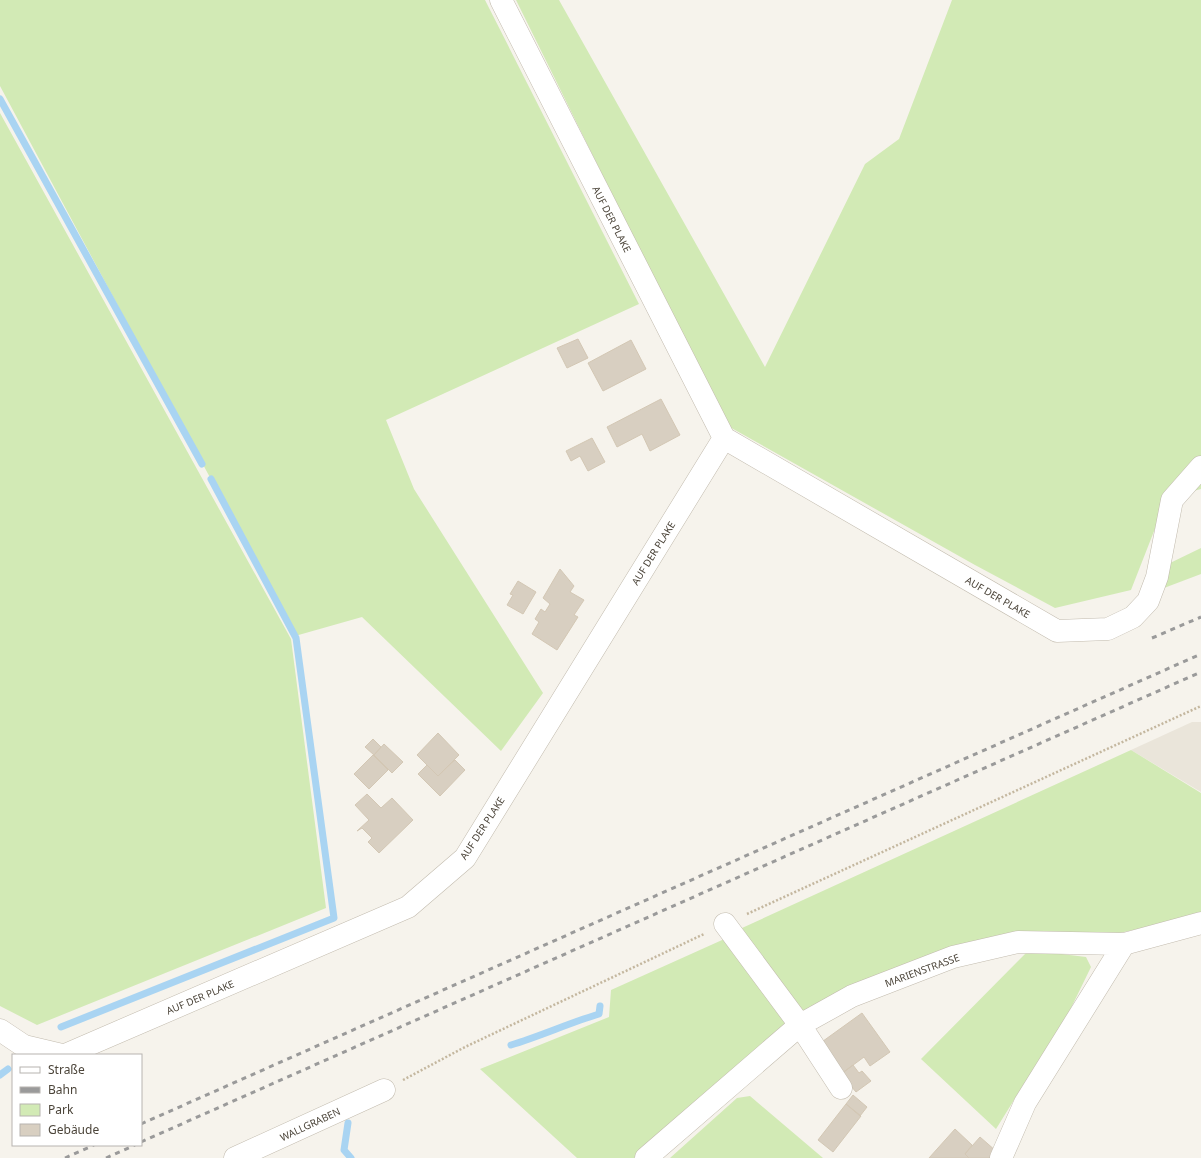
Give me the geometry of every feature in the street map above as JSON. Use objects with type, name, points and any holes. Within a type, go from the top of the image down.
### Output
[{"type":"street","name":"AUF DER PLAKE","points":[[501,0],[724,438],[1057,631],[1108,629],[1133,617],[1148,601],[1157,576],[1172,500],[1201,467]]},
{"type":"street","name":"AUF DER PLAKE","points":[[67,1054],[408,907],[465,858],[724,438]]},
{"type":"street","name":"MARIENSTRASSE","points":[[646,1158],[800,1025],[852,996],[953,957],[1018,942],[1124,944],[1201,923]]},
{"type":"street","points":[[725,924],[800,1025],[841,1088]]},
{"type":"street","points":[[1001,1158],[1025,1103],[1124,944]]},
{"type":"street","points":[[0,1030],[24,1046],[58,1054]]},
{"type":"street","name":"WALLGRABEN","points":[[235,1158],[384,1090]]},
{"type":"path","points":[[384,1090],[465,1047],[725,924],[1201,706]]},
{"type":"shaded area","points":[[1192,722],[1201,722],[1201,792],[1131,750]]},
{"type":"green space","points":[[0,0],[485,0],[639,304],[386,420],[414,489],[543,693],[501,751],[362,617],[295,636],[0,86]]},
{"type":"green space","points":[[516,0],[559,0],[765,367],[865,164],[899,139],[952,0],[1201,0],[1201,489],[1167,498],[1131,590],[1055,608],[975,565],[726,425]]},
{"type":"green space","points":[[0,113],[291,639],[326,908],[37,1025],[0,1006]]},
{"type":"green space","points":[[1201,548],[1201,574],[1164,588],[1168,564]]},
{"type":"green space","points":[[1131,750],[1201,793],[1201,916],[1095,938],[1024,936],[812,1011],[798,1010],[742,928]]},
{"type":"green space","points":[[731,936],[790,1019],[783,1030],[634,1158],[577,1158],[480,1069],[609,1017],[611,990]]},
{"type":"green space","points":[[1029,950],[1086,957],[1091,967],[1070,1010],[996,1129],[921,1059]]},
{"type":"green space","points":[[750,1096],[823,1158],[670,1158],[737,1098]]},
{"type":"building","points":[[578,339],[588,358],[567,368],[557,348]]},
{"type":"building","points":[[631,340],[646,369],[603,391],[588,363]]},
{"type":"building","points":[[661,399],[680,435],[650,451],[642,434],[617,447],[607,427]]},
{"type":"building","points":[[592,438],[605,462],[588,471],[580,456],[571,461],[566,451]]},
{"type":"building","points":[[560,569],[574,586],[570,592],[584,600],[574,615],[578,617],[557,650],[532,634],[539,622],[535,619],[541,609],[545,612],[550,604],[543,598]]},
{"type":"building","points":[[518,581],[536,592],[523,614],[507,605],[513,595],[510,594]]},
{"type":"building","points":[[438,733],[459,755],[438,776],[417,755]]},
{"type":"building","points":[[373,739],[381,747],[374,755],[365,747]]},
{"type":"building","points":[[384,744],[403,762],[392,773],[374,755]]},
{"type":"building","points":[[373,755],[388,770],[369,789],[354,774]]},
{"type":"building","points":[[455,760],[465,770],[440,796],[418,774],[427,765],[438,776]]},
{"type":"building","points":[[367,794],[381,808],[392,798],[413,820],[379,853],[368,842],[372,838],[362,828],[357,831],[369,820],[355,805]]},
{"type":"building","points":[[862,1013],[890,1052],[870,1066],[864,1057],[841,1074],[819,1044]]},
{"type":"building","points":[[853,1065],[859,1073],[862,1071],[871,1081],[856,1092],[841,1074]]},
{"type":"building","points":[[853,1095],[867,1107],[860,1116],[846,1104]]},
{"type":"building","points":[[846,1104],[861,1116],[833,1152],[818,1140]]},
{"type":"building","points":[[955,1129],[972,1145],[965,1154],[969,1158],[929,1158]]},
{"type":"building","points":[[980,1137],[996,1151],[990,1158],[969,1158],[965,1154]]},
{"type":"waterway","points":[[0,99],[202,464]]},
{"type":"waterway","points":[[61,1027],[334,918],[296,638],[211,479]]},
{"type":"waterway","points":[[511,1045],[599,1014],[600,1006]]},
{"type":"waterway","points":[[0,1075],[8,1069]]},
{"type":"waterway","points":[[348,1123],[344,1150],[351,1158]]},
{"type":"railway","points":[[1152,638],[1201,617]]},
{"type":"railway","points":[[142,1124],[1201,654]]},
{"type":"railway","points":[[142,1142],[1201,672]]},
{"type":"railway","points":[[65,1158],[92,1146]]},
{"type":"railway","points":[[106,1158],[133,1146]]}]
